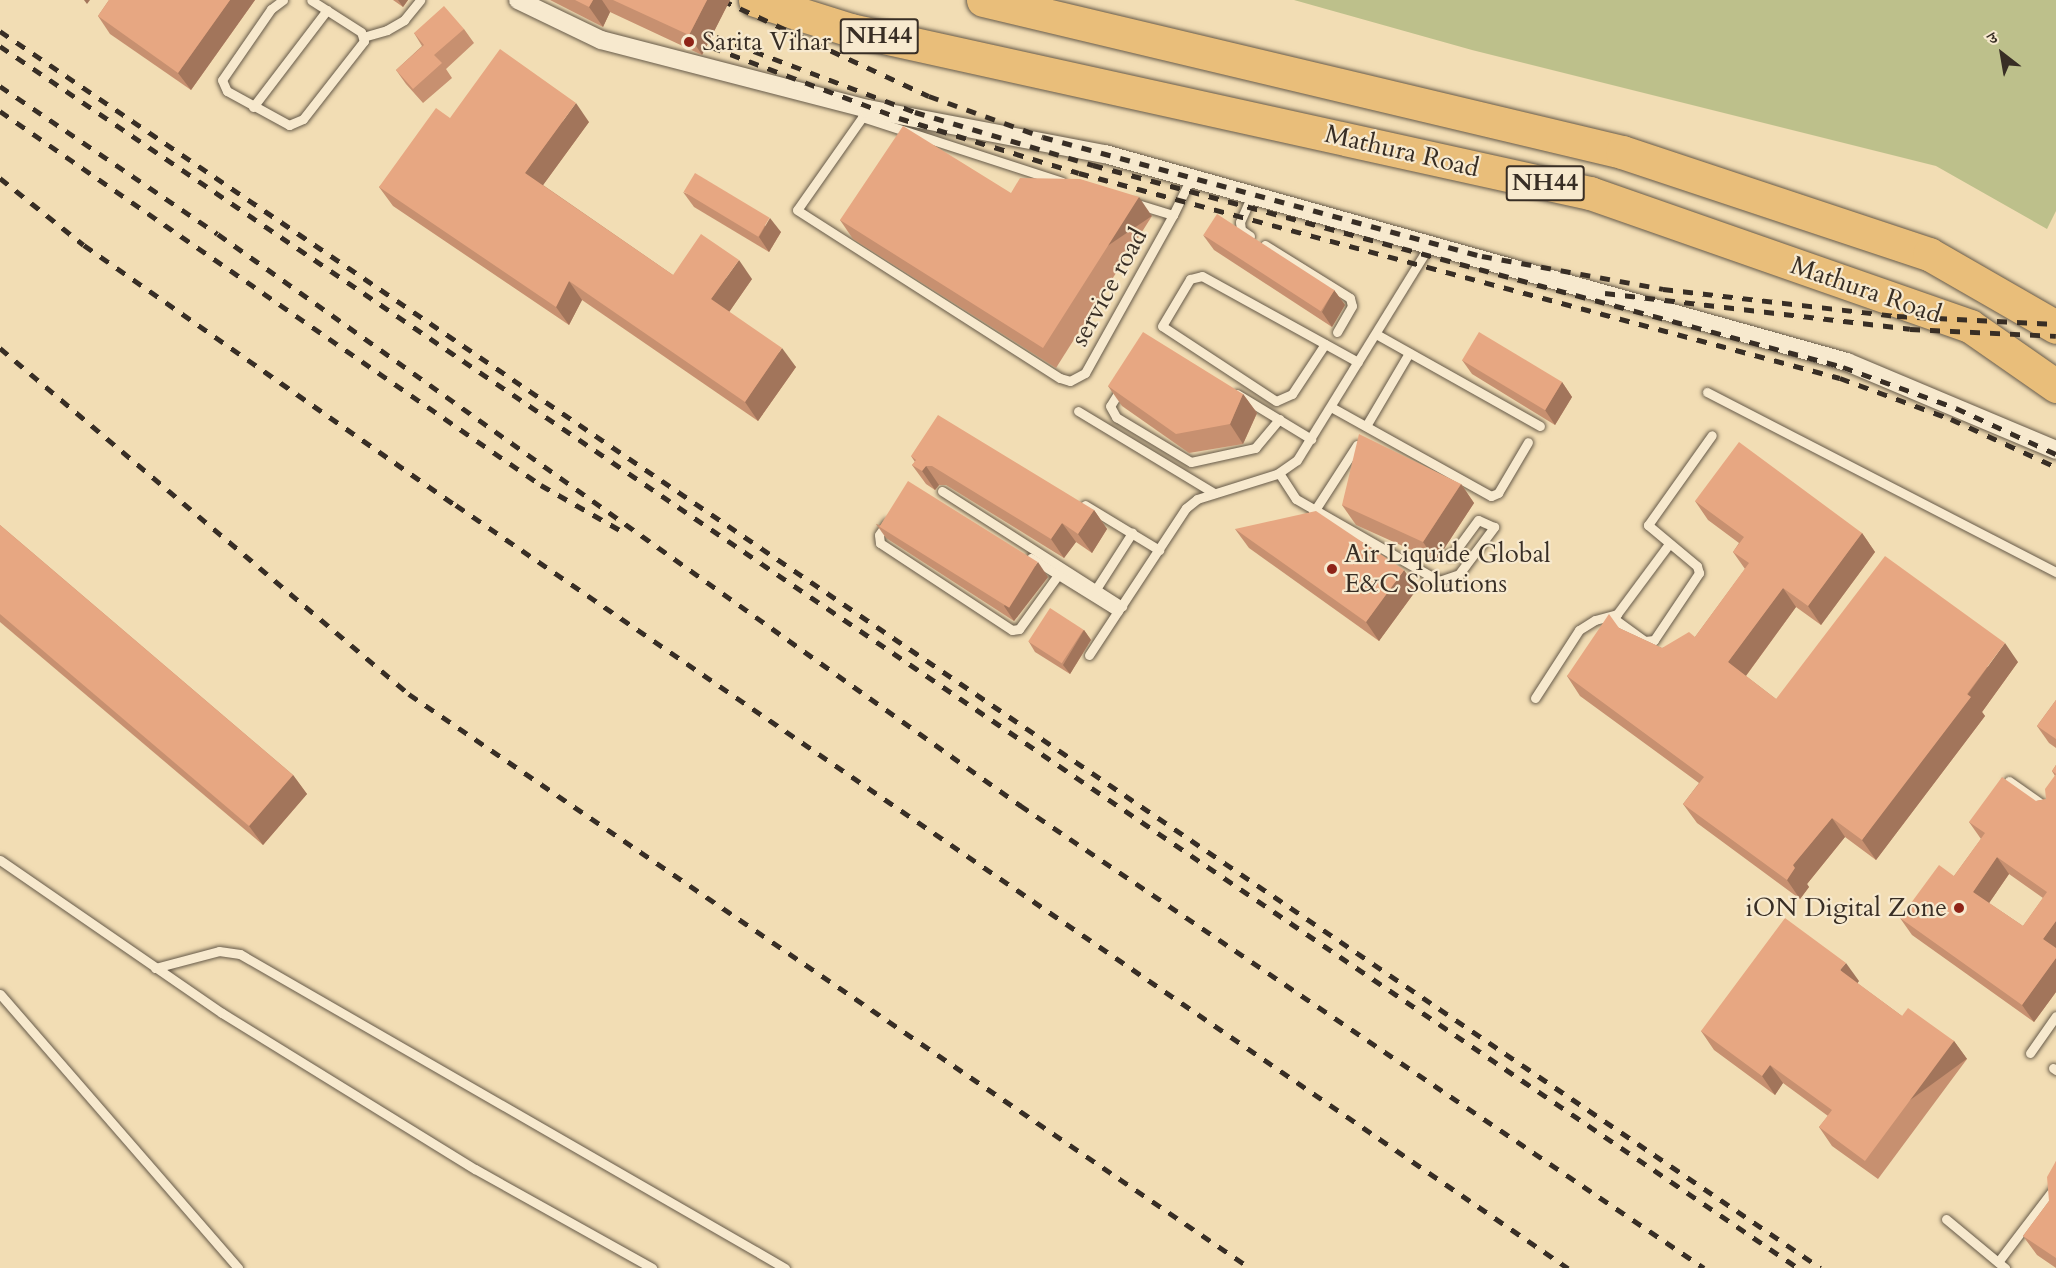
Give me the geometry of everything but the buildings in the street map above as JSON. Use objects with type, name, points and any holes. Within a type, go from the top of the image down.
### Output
[{"type":"highway","name":"Mathura Road","points":[[755,0],[851,30],[1590,194],[1970,326],[2056,386]]},
{"type":"highway","name":"Mathura Road","points":[[983,0],[1622,152],[1929,254],[2056,327]]},
{"type":"street","points":[[518,0],[601,40],[865,113],[1106,154],[1847,362],[2056,450]]},
{"type":"lane","points":[[283,0],[271,9],[224,73],[223,88],[282,124],[298,123],[362,46],[363,37]]},
{"type":"lane","points":[[311,0],[363,37]]},
{"type":"lane","points":[[363,37],[387,30],[404,20],[420,0]]},
{"type":"lane","points":[[253,107],[327,10]]},
{"type":"lane","points":[[865,113],[895,131],[1072,185]]},
{"type":"lane","name":"service road","points":[[865,113],[797,205],[800,215],[1060,378],[1070,381],[1085,373],[1173,215],[1128,202]]},
{"type":"lane","points":[[907,147],[914,137]]},
{"type":"lane","points":[[1173,215],[1191,178]]},
{"type":"lane","points":[[1252,195],[1240,222],[1244,232],[1350,298],[1352,306],[1337,332]]},
{"type":"lane","points":[[844,241],[850,232]]},
{"type":"lane","points":[[1089,655],[1186,508],[1214,493],[1279,473],[1298,460],[1431,245]]},
{"type":"lane","points":[[1325,344],[1292,394],[1276,401],[1162,326],[1190,279],[1202,276],[1358,362]]},
{"type":"lane","points":[[1376,334],[1540,426]]},
{"type":"lane","points":[[1366,426],[1409,353]]},
{"type":"lane","points":[[1129,376],[1111,404],[1112,412],[1191,462],[1255,448],[1278,419]]},
{"type":"lane","points":[[1229,388],[1311,439]]},
{"type":"lane","points":[[1707,392],[2056,572]]},
{"type":"lane","points":[[1331,407],[1491,496],[1498,493],[1528,442]]},
{"type":"lane","points":[[1078,411],[1214,493]]},
{"type":"lane","points":[[1535,698],[1579,630],[1595,620],[1613,618],[1645,641],[1654,640],[1700,570],[1650,531],[1649,520],[1712,435]]},
{"type":"lane","points":[[1300,522],[1316,510],[1357,445]]},
{"type":"lane","points":[[1279,473],[1292,495],[1439,581],[1460,574],[1494,527],[1478,520],[1453,554],[1446,555]]},
{"type":"lane","points":[[942,490],[1096,589],[1120,609]]},
{"type":"lane","points":[[929,494],[1058,575],[1120,609]]},
{"type":"lane","points":[[1071,496],[1159,550]]},
{"type":"lane","points":[[891,517],[879,535],[880,543],[1012,630],[1019,629],[1058,575]]},
{"type":"lane","points":[[1096,589],[1132,533]]},
{"type":"lane","points":[[1613,618],[1669,544]]},
{"type":"lane","points":[[2008,781],[2053,812]]},
{"type":"lane","points":[[0,860],[222,1013],[475,1169],[652,1268]]},
{"type":"lane","points":[[155,968],[219,951],[240,954],[785,1268]]},
{"type":"lane","points":[[0,994],[238,1268]]},
{"type":"lane","points":[[2030,1053],[2056,1016]]},
{"type":"lane","points":[[1946,1219],[2001,1265],[2056,1186]]},
{"type":"green space","points":[[1294,0],[2056,0],[2056,211],[2047,229],[1936,166],[1472,50]]},
{"type":"railway","points":[[722,0],[929,96],[1043,137],[1482,256],[1663,289],[1897,316],[2056,324]]},
{"type":"railway","points":[[698,30],[915,112],[1093,165],[1843,367],[1956,408],[2056,454]]},
{"type":"railway","points":[[0,31],[1821,1268]]},
{"type":"railway","points":[[693,40],[899,118],[1079,173],[1840,378],[1951,419],[2056,467]]},
{"type":"railway","points":[[0,46],[1798,1268]]},
{"type":"railway","points":[[0,86],[218,234],[1020,805],[1704,1268]]},
{"type":"railway","points":[[0,111],[541,485],[627,534]]},
{"type":"railway","points":[[0,178],[84,245],[456,505],[1568,1268]]},
{"type":"railway","points":[[1605,293],[1910,329],[2056,336]]},
{"type":"railway","points":[[0,348],[409,694],[1250,1268]]},
{"type":"place","name":"Sarita Vihar","points":[[689,42]]},
{"type":"place","name":"Air Liquide Global E&C Solutions","points":[[1332,569]]},
{"type":"place","name":"iON Digital Zone","points":[[1959,908]]}]
